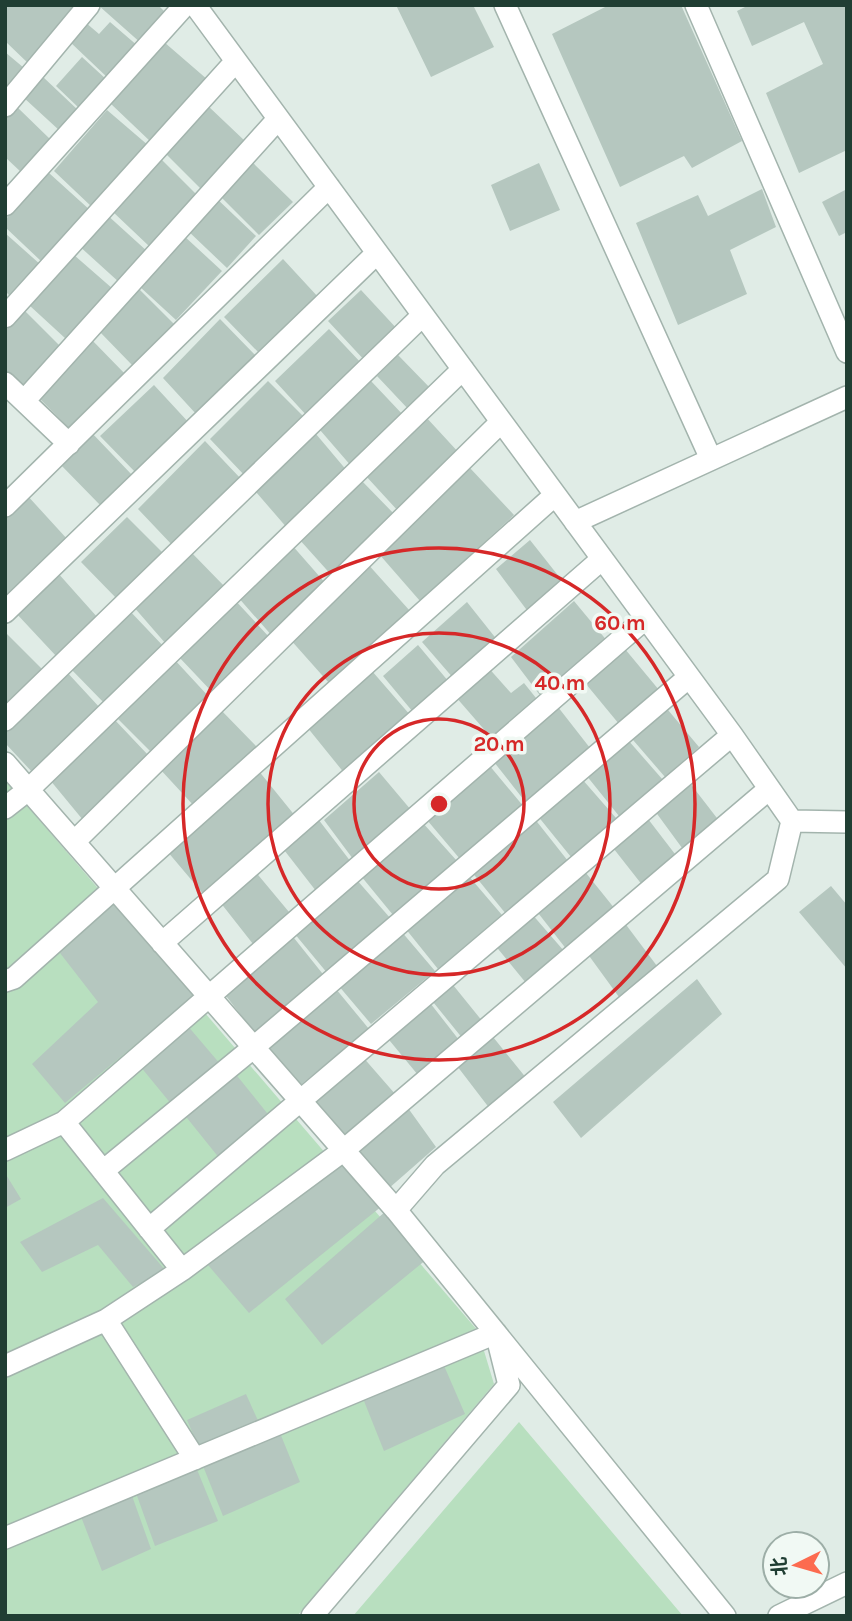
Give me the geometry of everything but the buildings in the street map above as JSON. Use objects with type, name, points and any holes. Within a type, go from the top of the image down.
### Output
[{"type":"street","points":[[5,106],[89,5]]},
{"type":"street","points":[[5,205],[185,5]]},
{"type":"street","points":[[195,5],[732,735],[792,821],[778,879],[435,1165],[396,1210]]},
{"type":"street","points":[[505,5],[711,459]]},
{"type":"street","points":[[695,5],[847,352]]},
{"type":"street","points":[[5,317],[236,61]]},
{"type":"street","points":[[24,401],[278,119]]},
{"type":"street","points":[[5,506],[329,187]]},
{"type":"street","points":[[5,612],[377,253]]},
{"type":"street","points":[[5,720],[423,315]]},
{"type":"street","points":[[5,808],[28,790],[463,369]]},
{"type":"street","points":[[5,383],[69,444]]},
{"type":"street","points":[[575,522],[847,397]]},
{"type":"street","points":[[74,842],[501,422]]},
{"type":"street","points":[[5,981],[15,978],[116,889],[555,495]]},
{"type":"street","points":[[162,943],[602,559]]},
{"type":"street","points":[[5,1150],[64,1122],[646,618]]},
{"type":"street","points":[[103,1171],[254,1047],[689,677]]},
{"type":"street","points":[[149,1229],[732,735]]},
{"type":"street","points":[[5,764],[396,1210],[724,1616]]},
{"type":"street","points":[[5,1366],[106,1320],[182,1270],[344,1150],[769,789]]},
{"type":"street","points":[[792,821],[847,822]]},
{"type":"street","points":[[64,1122],[182,1270]]},
{"type":"street","points":[[106,1320],[195,1459]]},
{"type":"street","points":[[5,1538],[496,1333]]},
{"type":"street","points":[[312,1616],[509,1385],[496,1333]]},
{"type":"street","points":[[779,1616],[847,1583]]},
{"type":"green space","points":[[5,780],[478,1331],[494,1384],[297,1616],[5,1616]]},
{"type":"green space","points":[[519,1422],[683,1616],[353,1616]]}]
